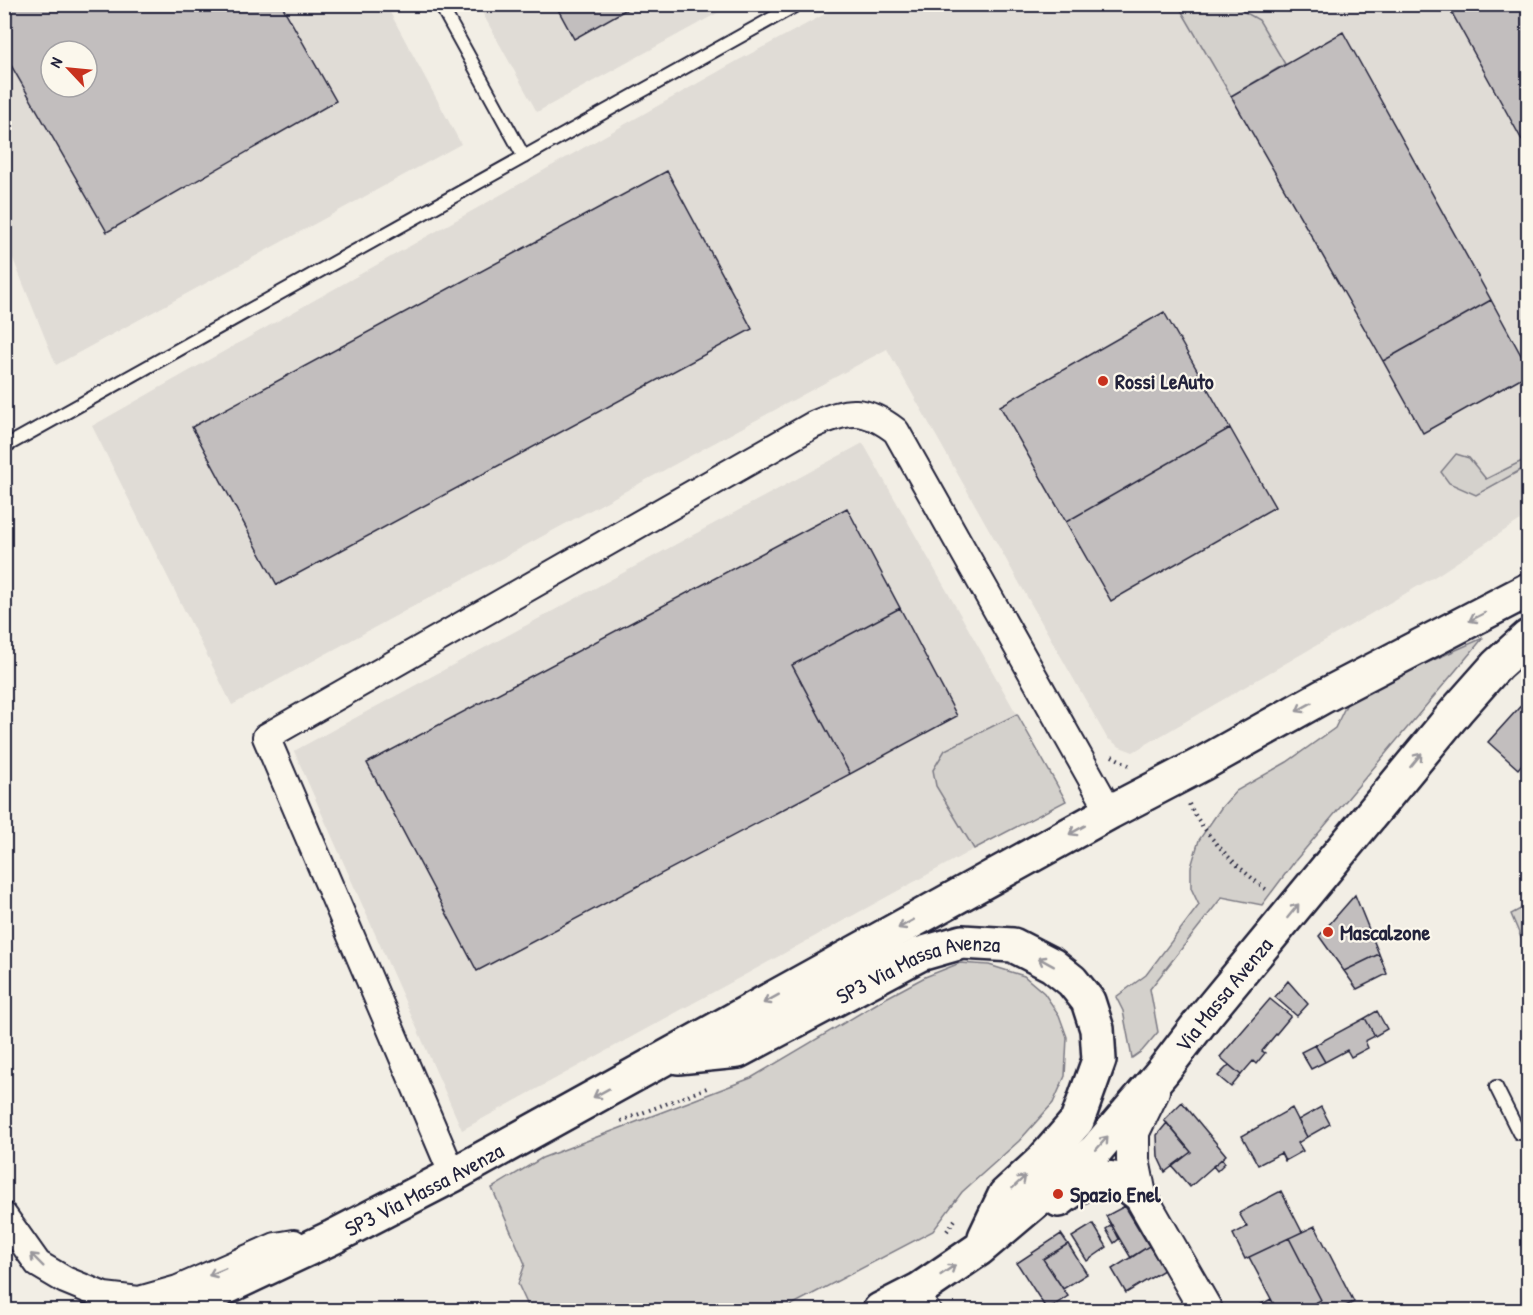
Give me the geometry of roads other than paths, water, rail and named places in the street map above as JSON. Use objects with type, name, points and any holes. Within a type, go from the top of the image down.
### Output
[{"type":"main road","points":[[1110,812],[1322,697],[1528,590]]},
{"type":"main road","name":"Via Massa Avenza","points":[[880,1311],[927,1300],[979,1249],[1096,1150],[1458,709],[1497,665],[1528,637]]},
{"type":"main road","name":"SP3 Via Massa Avenza","points":[[177,1311],[333,1237],[453,1175],[1110,812]]},
{"type":"main road","name":"SP3 Via Massa Avenza","points":[[665,1058],[738,1051],[920,954],[962,942],[1013,945],[1052,964],[1072,981],[1088,1002],[1097,1029],[1099,1059],[1077,1121],[1042,1161],[1005,1195],[979,1249]]},
{"type":"main road","points":[[979,1249],[1028,1225],[1072,1189],[1101,1178],[1119,1181],[1140,1195]]},
{"type":"street","points":[[453,1175],[266,737],[813,425],[836,414],[856,411],[883,421],[896,431],[1110,812]]},
{"type":"street","points":[[1163,1071],[1133,1132],[1133,1160],[1140,1195],[1206,1311]]},
{"type":"street","points":[[4,1216],[38,1264],[65,1280],[104,1296],[139,1300],[178,1289],[276,1246],[333,1237]]},
{"type":"lane","points":[[440,4],[524,157]]},
{"type":"lane","points":[[4,447],[798,4]]},
{"type":"lane","points":[[1496,1087],[1519,1133]]},
{"type":"place","name":"Rossi LeAuto","points":[[1103,381]]},
{"type":"place","name":"Mascalzone","points":[[1328,932]]},
{"type":"place","name":"Spazio Enel","points":[[1058,1194]]}]
